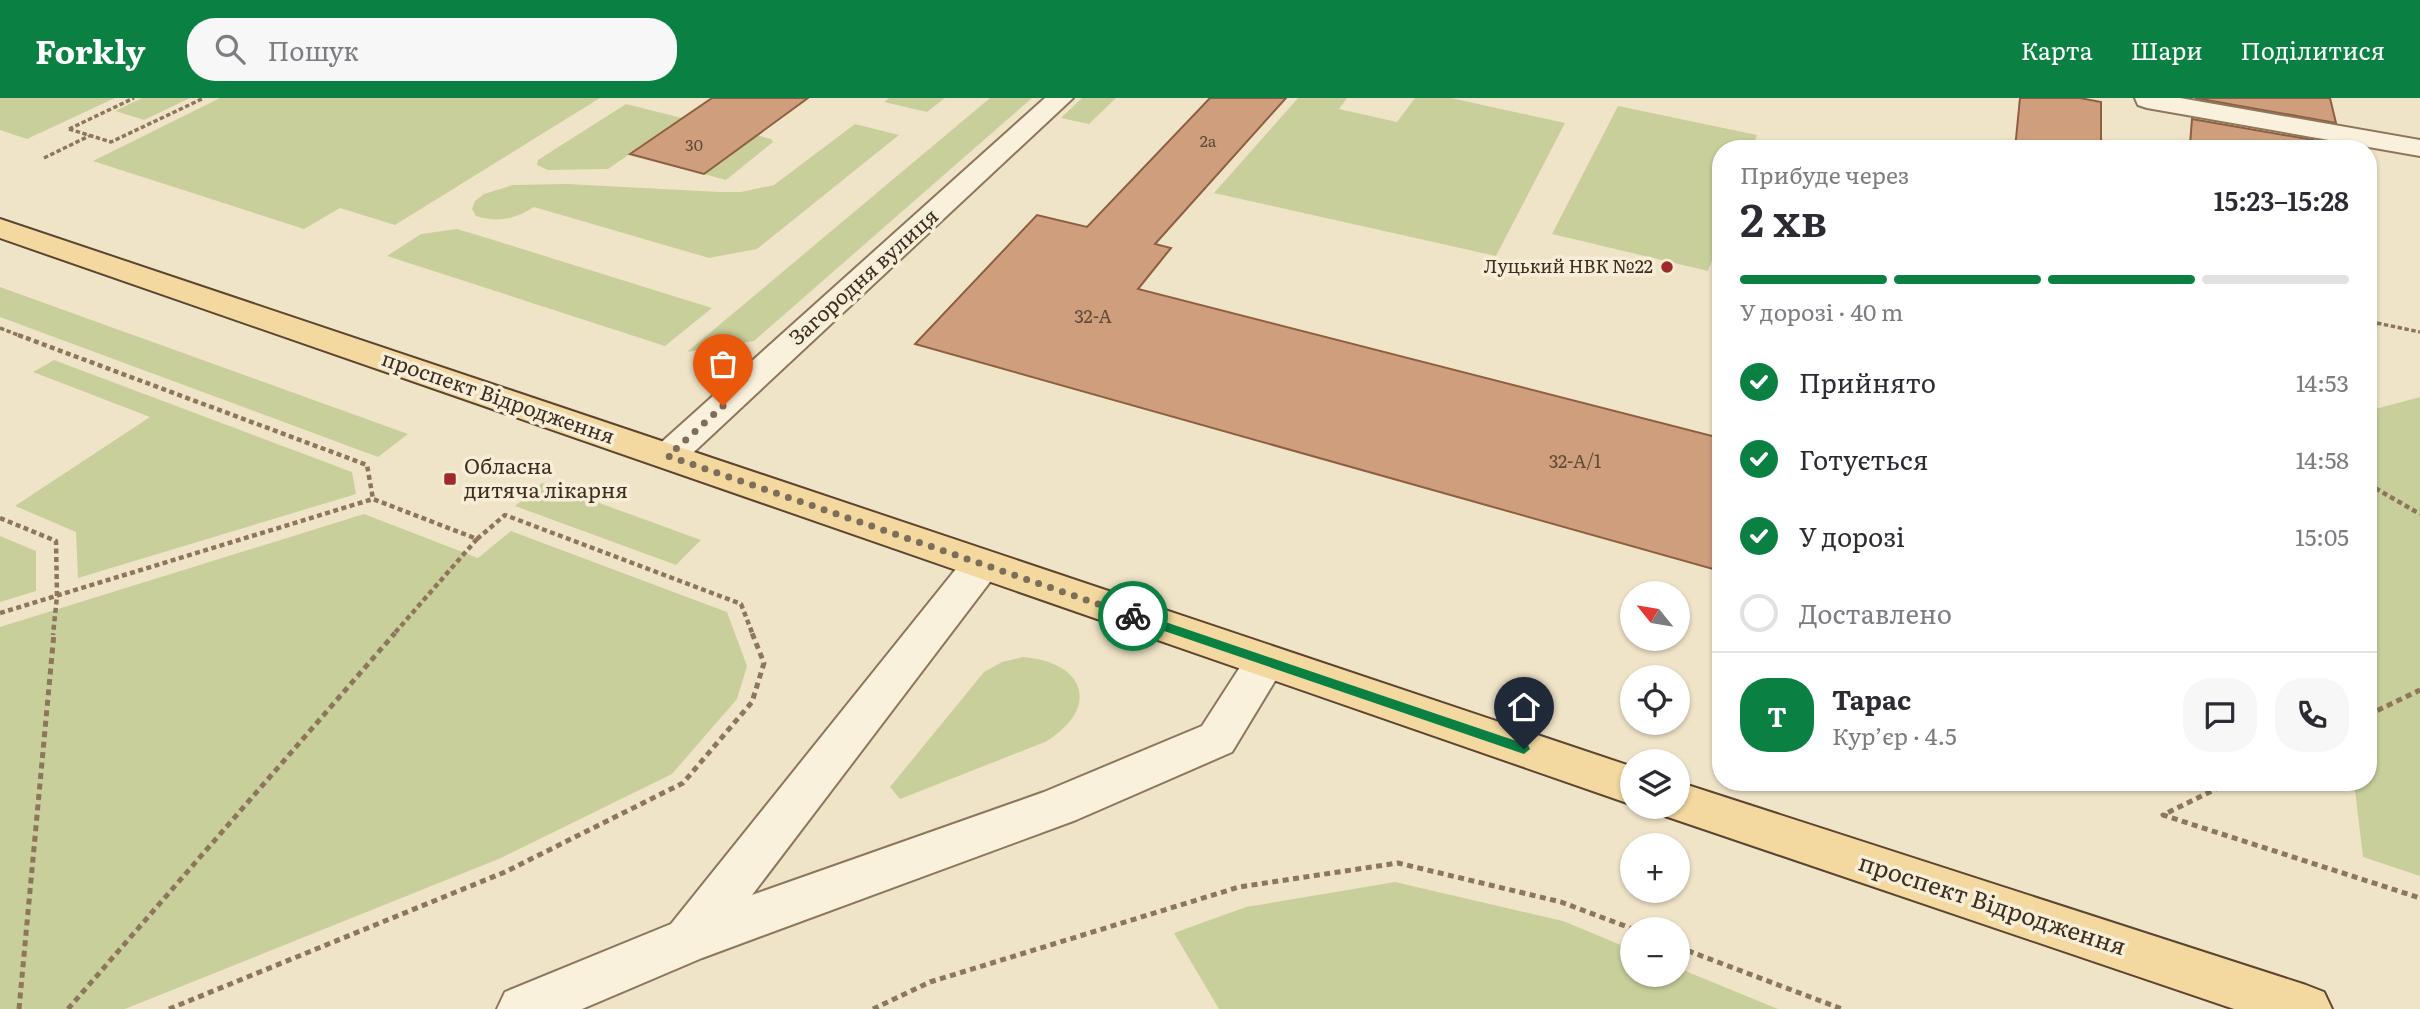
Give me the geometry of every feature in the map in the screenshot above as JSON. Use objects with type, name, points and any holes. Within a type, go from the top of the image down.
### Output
[{"type":"main road","name":"проспект Відродження","points":[[0,228],[1620,782]]},
{"type":"main road","name":"проспект Відродження","points":[[1690,805],[2306,1009]]},
{"type":"street","name":"Загородня вулиця","points":[[668,456],[1060,98]]},
{"type":"street","points":[[2147,100],[2374,140]]},
{"type":"street","points":[[2377,140],[2420,148]]},
{"type":"street","points":[[688,940],[982,564]]},
{"type":"street","points":[[523,1009],[688,940],[1060,806],[1217,739],[1266,661]]},
{"type":"path","points":[[134,98],[69,129],[111,142],[204,98]]},
{"type":"path","points":[[44,158],[90,136]]},
{"type":"path","points":[[2377,323],[2420,332]]},
{"type":"path","points":[[0,328],[367,466],[373,499]]},
{"type":"path","points":[[2377,489],[2420,514]]},
{"type":"path","points":[[0,613],[373,499],[477,539]]},
{"type":"path","points":[[68,1009],[477,539],[505,515],[741,604],[764,663],[752,702],[683,783],[505,872],[169,1009]]},
{"type":"path","points":[[0,518],[56,541],[57,596],[19,1009]]},
{"type":"path","points":[[2377,711],[2420,690]]},
{"type":"path","points":[[2212,791],[2163,815],[2420,898]]},
{"type":"path","points":[[873,1009],[930,982],[1239,887],[1398,863],[1561,902],[1620,924]]},
{"type":"path","points":[[1690,952],[1842,1009]]},
{"type":"green space","points":[[0,98],[115,98],[27,139],[0,130]]},
{"type":"green space","points":[[142,98],[190,98],[144,120],[115,111]]},
{"type":"green space","points":[[220,98],[600,98],[395,225],[340,208],[304,229],[93,161]]},
{"type":"green space","points":[[889,98],[945,98],[927,112],[884,102]]},
{"type":"green space","points":[[990,98],[1032,98],[754,341],[687,352]]},
{"type":"green space","points":[[1082,98],[1116,98],[1089,124],[1061,118]]},
{"type":"green space","points":[[1298,98],[1347,98],[1339,109],[1397,122],[1415,98],[1451,98],[1565,123],[1496,256],[1214,193]]},
{"type":"green space","points":[[626,104],[682,118],[608,169],[548,170],[537,165],[538,160]]},
{"type":"green space","points":[[1618,106],[1757,135],[1755,140],[1712,140],[1712,260],[1708,271],[1552,234]]},
{"type":"green space","points":[[855,124],[899,135],[757,249],[709,258],[534,207],[513,217],[498,219],[476,216],[472,209],[475,201],[484,194],[513,185],[567,184],[741,192],[774,185]]},
{"type":"green space","points":[[757,135],[773,142],[726,180],[704,174]]},
{"type":"green space","points":[[457,229],[712,308],[665,346],[387,256],[421,234]]},
{"type":"green space","points":[[0,287],[408,434],[378,457],[0,317]]},
{"type":"green space","points":[[54,360],[352,472],[356,494],[78,578],[76,532],[15,506],[150,417],[33,372]]},
{"type":"green space","points":[[2420,397],[2420,876],[2363,857],[2355,791],[2377,791],[2377,409]]},
{"type":"green space","points":[[542,483],[701,540],[676,565],[515,506]]},
{"type":"green space","points":[[364,514],[478,558],[511,531],[727,612],[747,666],[737,699],[672,774],[501,858],[125,1009],[0,1009],[0,627]]},
{"type":"green space","points":[[0,536],[36,551],[36,591],[0,602]]},
{"type":"green space","points":[[1023,657],[1061,668],[1072,677],[1079,689],[1079,701],[1074,715],[1063,729],[1045,742],[900,799],[890,787],[984,672],[1002,662]]},
{"type":"green space","points":[[1395,882],[1563,921],[1620,945],[1620,987],[1690,987],[1690,973],[1778,1009],[1219,1009],[1174,933],[1246,907]]},
{"type":"building","points":[[712,98],[808,98],[704,174],[630,154]]},
{"type":"building","points":[[1210,98],[1286,98],[1155,244],[1171,248],[1138,289],[1712,436],[1712,569],[915,344],[1037,215],[1087,227]]},
{"type":"building","points":[[2020,98],[2080,98],[2101,102],[2101,140],[2016,140]]},
{"type":"building","points":[[2195,98],[2330,98],[2336,123]]},
{"type":"building","points":[[2192,119],[2313,140],[2190,140]]},
{"type":"way so far","points":[[723,406],[668,456],[1133,616]]},
{"type":"place","name":"Луцький НВК №22","points":[[1667,267]]},
{"type":"place","name":"Обласна дитяча лікарня","points":[[450,479]]},
{"type":"route","points":[[1133,616],[1524,749]]}]
